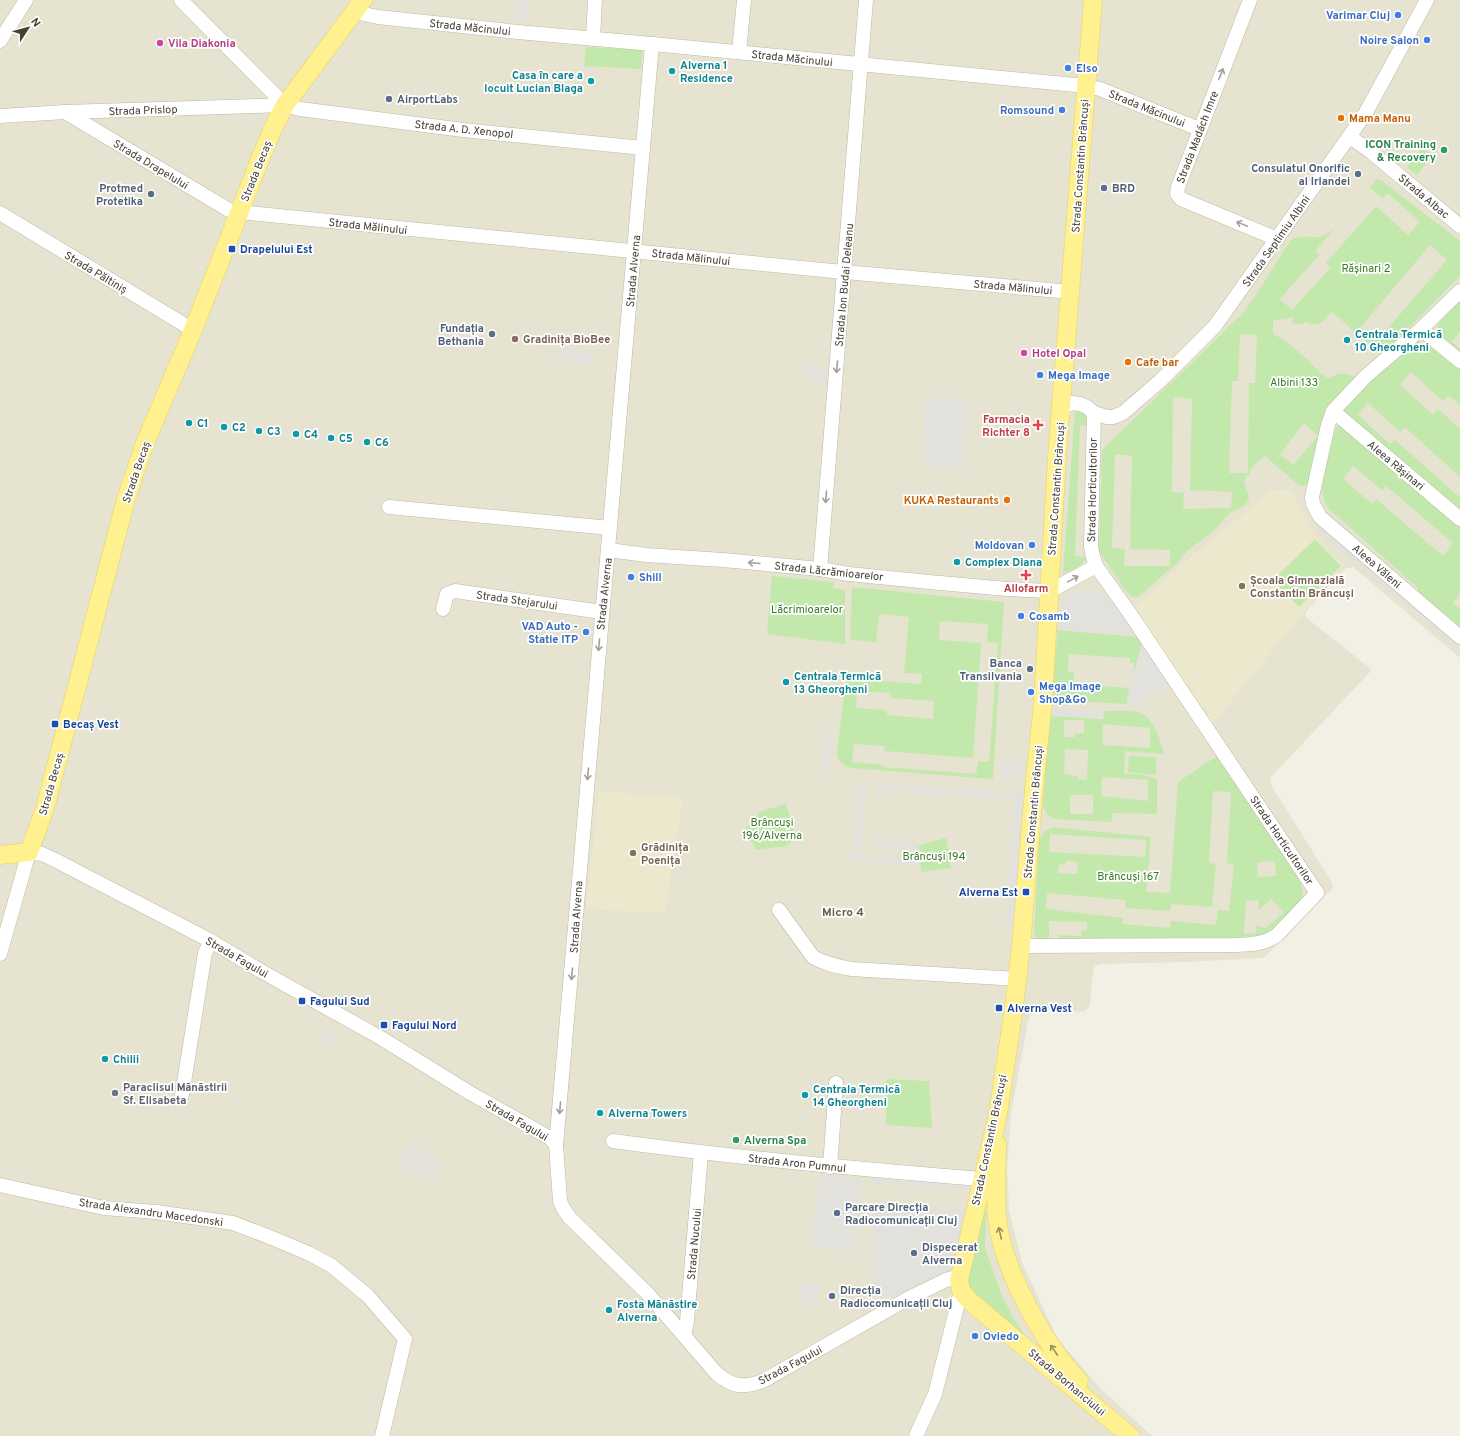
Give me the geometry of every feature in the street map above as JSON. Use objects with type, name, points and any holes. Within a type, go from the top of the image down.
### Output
[{"type":"main road","name":"Strada Constantin Brâncuși","points":[[960,1283],[981,1179],[998,1114],[1018,979],[1043,702],[1057,457],[1093,0]]},
{"type":"main road","name":"Strada Becaș","points":[[29,852],[47,801],[126,499],[145,444],[193,330],[262,152],[285,105],[358,6]]},
{"type":"main road","name":"Strada Fagului","points":[[0,855],[29,852]]},
{"type":"main road","points":[[998,1114],[997,1218],[1002,1243],[1015,1280],[1035,1320],[1059,1358],[1069,1371],[1128,1434]]},
{"type":"main road","name":"Strada Borhanciului","points":[[960,1283],[971,1302],[1128,1434]]},
{"type":"street","points":[[0,41],[26,0]]},
{"type":"street","points":[[181,0],[285,105]]},
{"type":"street","points":[[593,39],[595,0]]},
{"type":"street","points":[[739,52],[744,0]]},
{"type":"street","name":"Strada Ion Budai Deleanu","points":[[820,570],[866,0]]},
{"type":"street","name":"Strada Madách Imre","points":[[1250,0],[1177,190],[1181,199],[1277,239]]},
{"type":"street","name":"Strada Septimiu Albini","points":[[1062,408],[1072,403],[1087,407],[1094,413],[1107,417],[1123,414],[1160,381],[1215,326],[1365,114],[1427,0]]},
{"type":"street","name":"Strada Măcinului","points":[[358,6],[386,18],[1086,86],[1100,89],[1200,129]]},
{"type":"street","name":"Strada Alverna","points":[[556,1145],[652,44]]},
{"type":"street","name":"Strada Prislop","points":[[0,116],[65,112],[285,105]]},
{"type":"street","name":"Strada A. D. Xenopol","points":[[285,105],[306,110],[463,130],[643,148]]},
{"type":"street","name":"Strada Drapelului","points":[[65,112],[229,210],[239,212]]},
{"type":"street","name":"Strada Albac","points":[[1350,137],[1370,150],[1460,226]]},
{"type":"street","name":"Strada Mălinului","points":[[239,212],[634,252],[1071,292]]},
{"type":"street","name":"Strada Păltiniș","points":[[0,213],[193,330]]},
{"type":"street","points":[[1333,411],[1366,376],[1421,329],[1460,291]]},
{"type":"street","points":[[1421,329],[1460,361]]},
{"type":"street","points":[[1063,382],[1073,393],[1090,407],[1094,413]]},
{"type":"street","name":"Aleea Văleni","points":[[1333,411],[1328,425],[1314,485],[1312,504],[1320,518],[1460,637]]},
{"type":"street","name":"Aleea Rășinari","points":[[1333,411],[1460,519]]},
{"type":"street","name":"Strada Horticultorilor","points":[[1021,946],[1233,945],[1262,943],[1277,935],[1317,893],[1128,610],[1096,566],[1092,557],[1091,546],[1094,413]]},
{"type":"street","points":[[389,507],[610,528]]},
{"type":"street","name":"Strada Lăcrămioarelor","points":[[609,550],[646,555],[723,560],[856,575],[1006,589],[1050,591]]},
{"type":"street","points":[[1050,591],[1096,566]]},
{"type":"street","name":"Strada Stejarului","points":[[443,609],[447,594],[455,591],[602,612]]},
{"type":"street","points":[[0,954],[29,852]]},
{"type":"street","name":"Strada Fagului","points":[[29,852],[42,854],[55,860],[211,941],[254,967],[381,1038],[470,1093],[550,1138],[556,1145],[559,1190],[563,1208],[569,1217],[648,1294],[722,1378],[735,1385],[746,1386],[762,1381],[909,1298],[946,1280],[960,1283]]},
{"type":"street","points":[[779,910],[813,957],[821,962],[851,969],[1018,979]]},
{"type":"street","points":[[182,1095],[205,953],[211,941]]},
{"type":"street","points":[[830,1167],[836,1083]]},
{"type":"street","name":"Strada Aron Pumnul","points":[[613,1141],[701,1153],[830,1167],[981,1179]]},
{"type":"street","name":"Strada Nucului","points":[[684,1335],[687,1321],[701,1153]]},
{"type":"street","name":"Strada Alexandru Macedonski","points":[[0,1186],[104,1208],[156,1212],[233,1223],[310,1254],[332,1266],[368,1296],[405,1339],[382,1436]]},
{"type":"street","points":[[916,1436],[935,1394],[960,1283]]},
{"type":"shaded area","points":[[0,0],[1460,0],[1460,658],[1353,567],[1346,568],[1341,572],[1305,615],[1370,668],[1371,671],[1271,777],[1270,781],[1271,785],[1333,884],[1332,889],[1266,956],[1261,958],[1185,962],[1101,964],[1095,966],[1093,971],[1090,1005],[1087,1009],[1083,1012],[1037,1009],[1032,1011],[1028,1022],[1011,1114],[1007,1166],[1009,1210],[1022,1262],[1057,1338],[1100,1388],[1152,1436],[0,1436]]},
{"type":"shaded area","points":[[518,0],[529,0],[527,19],[516,18]]},
{"type":"shaded area","points":[[558,346],[591,352],[593,366],[556,359]]},
{"type":"shaded area","points":[[804,365],[826,366],[825,382],[804,381]]},
{"type":"shaded area","points":[[926,398],[967,399],[965,468],[922,465]]},
{"type":"shaded area","name":"Școala Gimnazială Constantin Brâncuși","points":[[1273,490],[1291,490],[1313,532],[1343,565],[1213,723],[1134,607],[1194,554]]},
{"type":"shaded area","points":[[1326,525],[1460,640],[1460,652],[1320,532]]},
{"type":"shaded area","points":[[1075,591],[1109,593],[1140,637],[1058,630],[1063,600]]},
{"type":"shaded area","points":[[1143,641],[1170,682],[1137,706],[1127,704],[1130,682],[1133,683],[1133,675]]},
{"type":"shaded area","points":[[1053,708],[1104,711],[1103,719],[1052,716]]},
{"type":"shaded area","points":[[824,733],[831,733],[829,772],[822,771]]},
{"type":"shaded area","points":[[1002,758],[1023,760],[1022,777],[1014,781],[1000,780]]},
{"type":"shaded area","points":[[859,781],[867,782],[860,850],[853,849]]},
{"type":"shaded area","points":[[876,782],[900,784],[899,792],[875,789]]},
{"type":"shaded area","points":[[906,785],[947,788],[946,796],[905,792]]},
{"type":"shaded area","points":[[954,788],[990,790],[989,798],[953,796]]},
{"type":"shaded area","name":"Grădinița Poenița","points":[[599,791],[683,798],[665,913],[586,909]]},
{"type":"shaded area","points":[[996,791],[1025,794],[1016,930],[1006,929],[1014,800],[995,798]]},
{"type":"shaded area","points":[[874,838],[919,842],[919,850],[890,849],[875,845]]},
{"type":"shaded area","points":[[847,854],[916,859],[917,866],[847,859]]},
{"type":"shaded area","points":[[324,1026],[335,1032],[328,1047],[317,1041]]},
{"type":"shaded area","points":[[410,1144],[443,1163],[432,1183],[398,1164]]},
{"type":"shaded area","name":"Parcare Direcția Radiocomunicații Cluj","points":[[819,1174],[862,1179],[854,1251],[811,1247]]},
{"type":"shaded area","points":[[872,1174],[974,1179],[974,1189],[872,1184]]},
{"type":"shaded area","name":"Dispecerat Alverna","points":[[871,1203],[965,1208],[958,1248],[951,1268],[944,1274],[904,1292],[889,1297],[873,1297]]},
{"type":"shaded area","points":[[801,1284],[818,1284],[817,1306],[800,1306]]},
{"type":"green space","points":[[586,47],[642,50],[641,69],[584,66]]},
{"type":"green space","points":[[1422,148],[1432,156],[1418,174],[1415,174],[1407,167]]},
{"type":"green space","points":[[1376,180],[1381,180],[1460,241],[1460,276],[1382,355],[1332,312],[1320,323],[1315,325],[1306,322],[1300,324],[1292,323],[1293,316],[1286,319],[1273,320],[1273,334],[1292,346],[1325,376],[1328,378],[1343,374],[1358,378],[1330,409],[1309,485],[1302,486],[1295,482],[1265,456],[1251,468],[1250,473],[1246,477],[1244,482],[1249,497],[1244,506],[1230,513],[1211,533],[1187,551],[1177,563],[1138,597],[1132,597],[1125,590],[1099,551],[1102,450],[1243,313],[1290,241],[1294,238],[1323,236],[1337,226],[1315,251],[1319,255],[1280,299],[1292,310],[1331,267],[1326,263],[1376,206],[1408,235],[1420,222],[1388,193],[1383,199],[1370,188],[1360,199]],"holes":[[[1430,245],[1447,260],[1376,342],[1360,328]],[[1240,334],[1257,335],[1255,383],[1249,383],[1248,473],[1229,473],[1232,381],[1238,381]],[[1173,397],[1192,399],[1190,490],[1232,492],[1231,508],[1183,509],[1184,493],[1172,492]],[[1304,423],[1318,436],[1293,465],[1280,454]],[[1115,454],[1132,456],[1130,549],[1170,550],[1170,566],[1124,566],[1125,549],[1112,548]]]},
{"type":"green space","points":[[1460,300],[1460,332],[1452,342],[1460,349],[1460,356],[1438,335],[1436,327]]},
{"type":"green space","points":[[1415,340],[1435,348],[1460,368],[1460,405],[1449,396],[1443,401],[1411,372],[1400,385],[1433,415],[1438,409],[1460,429],[1460,477],[1405,427],[1400,432],[1368,403],[1358,415],[1390,444],[1395,440],[1458,496],[1460,494],[1460,515],[1347,414],[1344,409],[1362,388]]},
{"type":"green space","points":[[1075,411],[1084,413],[1088,420],[1089,426],[1080,425],[1075,556],[1085,557],[1086,559],[1073,570],[1063,572]]},
{"type":"green space","points":[[1339,422],[1460,525],[1460,594],[1453,603],[1460,609],[1460,635],[1417,593],[1418,588],[1327,507],[1323,497],[1323,479]],"holes":[[[1353,466],[1382,490],[1386,486],[1453,543],[1443,556],[1376,499],[1372,504],[1343,479]]]},
{"type":"green space","points":[[1315,539],[1341,566],[1299,607],[1273,580]]},
{"type":"green space","name":"Lăcrimioarelor","points":[[772,576],[834,582],[833,588],[845,590],[845,644],[767,634]]},
{"type":"green space","points":[[852,587],[1004,602],[993,779],[851,768],[841,763],[838,759],[837,753],[845,687],[848,678],[921,684],[922,674],[904,673],[909,617],[879,614],[876,643],[850,639]],"holes":[[[940,621],[988,624],[987,642],[998,643],[989,762],[978,761],[976,774],[883,767],[883,765],[852,762],[854,744],[885,746],[884,751],[973,758],[981,643],[939,640]],[[857,691],[891,693],[891,698],[934,701],[933,719],[887,715],[887,710],[856,708]]]},
{"type":"green space","points":[[1058,630],[1140,637],[1143,641],[1133,675],[1134,663],[1130,663],[1130,658],[1069,654],[1068,671],[1074,672],[1074,684],[1129,688],[1127,704],[1056,699],[1052,689]]},
{"type":"green space","points":[[1104,711],[1138,712],[1148,718],[1156,730],[1164,754],[1125,751],[1124,774],[1141,774],[1157,779],[1157,814],[1113,813],[1112,822],[1055,819],[1047,814],[1043,807],[1049,719],[1052,716],[1103,719]],"holes":[[[1064,720],[1084,720],[1084,733],[1075,733],[1075,737],[1064,737]],[[1103,724],[1150,728],[1150,748],[1102,745]],[[1065,749],[1088,750],[1087,780],[1078,779],[1078,776],[1064,774]],[[1102,777],[1148,780],[1148,801],[1101,796]],[[1070,795],[1093,795],[1093,814],[1070,814]]]},
{"type":"green space","points":[[1129,756],[1156,757],[1156,775],[1128,772]]},
{"type":"green space","name":"Brâncuși 167","points":[[1217,756],[1299,879],[1303,889],[1302,896],[1293,910],[1279,924],[1260,939],[1044,942],[1037,938],[1034,933],[1039,840],[1045,831],[1053,827],[1151,837],[1146,892],[1170,893],[1178,782]],"holes":[[[1213,791],[1231,792],[1227,863],[1234,864],[1229,911],[1218,910],[1216,925],[1171,921],[1170,928],[1122,924],[1123,918],[1046,909],[1047,893],[1125,900],[1125,908],[1170,911],[1171,904],[1212,907],[1216,864],[1209,863]],[[1050,834],[1146,840],[1145,857],[1049,852]],[[1066,861],[1078,862],[1077,874],[1058,873],[1059,864],[1065,865]],[[1275,861],[1276,876],[1258,877],[1257,862]],[[1271,899],[1284,912],[1266,928],[1256,926],[1256,934],[1244,933],[1246,901],[1259,900],[1259,910]],[[1049,921],[1087,922],[1087,930],[1081,931],[1081,936],[1059,935],[1058,940],[1049,939]]]},
{"type":"green space","name":"Brâncuși 196/Alverna","points":[[786,804],[796,838],[786,846],[756,850],[745,829],[761,811]]},
{"type":"green space","name":"Brâncuși 194","points":[[946,838],[951,868],[921,872],[919,845]]},
{"type":"green space","points":[[886,1079],[929,1081],[932,1128],[886,1125]]},
{"type":"green space","points":[[987,1179],[985,1248],[1001,1294],[1014,1319],[1036,1352],[977,1301],[966,1284]]},
{"type":"place","name":"Varimar Cluj","points":[[1398,15]]},
{"type":"place","name":"Noire Salon","points":[[1427,40]]},
{"type":"place","name":"Vila Diakonia","points":[[160,43]]},
{"type":"place","name":"Elso","points":[[1068,68]]},
{"type":"place","name":"Alverna 1 Residence","points":[[672,71]]},
{"type":"place","name":"Casa în care a locuit Lucian Blaga","points":[[591,81]]},
{"type":"place","name":"AirportLabs","points":[[389,99]]},
{"type":"place","name":"Romsound","points":[[1062,110]]},
{"type":"place","name":"Mama Manu","points":[[1341,118]]},
{"type":"place","name":"ICON Training & Recovery","points":[[1444,150]]},
{"type":"place","name":"Consulatul Onorific al Irlandei","points":[[1358,174]]},
{"type":"place","name":"BRD","points":[[1104,188]]},
{"type":"place","name":"Protmed Protetika","points":[[151,194]]},
{"type":"place","name":"Drapelului Est","points":[[232,249]]},
{"type":"place","name":"Fundația Bethania","points":[[492,334]]},
{"type":"place","name":"Gradinița BioBee","points":[[515,339]]},
{"type":"place","name":"Centrala Termică 10 Gheorgheni","points":[[1347,340]]},
{"type":"place","name":"Hotel Opal","points":[[1024,353]]},
{"type":"place","name":"Cafe bar","points":[[1128,362]]},
{"type":"place","name":"Mega Image","points":[[1040,375]]},
{"type":"place","name":"C1","points":[[189,423]]},
{"type":"place","name":"Farmacia Richter 8","points":[[1038,425]]},
{"type":"place","name":"C2","points":[[224,427]]},
{"type":"place","name":"C3","points":[[259,431]]},
{"type":"place","name":"C4","points":[[296,434]]},
{"type":"place","name":"C5","points":[[331,438]]},
{"type":"place","name":"C6","points":[[367,442]]},
{"type":"place","name":"KUKA Restaurants","points":[[1007,500]]},
{"type":"place","name":"Moldovan","points":[[1032,545]]},
{"type":"place","name":"Complex Diana","points":[[957,562]]},
{"type":"place","name":"Allofarm","points":[[1026,575]]},
{"type":"place","name":"Shill","points":[[631,577]]},
{"type":"place","name":"Școala Gimnazială Constantin Brâncuși","points":[[1242,586]]},
{"type":"place","name":"Cosamb","points":[[1021,616]]},
{"type":"place","name":"VAD Auto - Statie ITP","points":[[586,632]]},
{"type":"place","name":"Banca Transilvania","points":[[1030,669]]},
{"type":"place","name":"Centrala Termică 13 Gheorgheni","points":[[786,682]]},
{"type":"place","name":"Mega Image Shop&Go","points":[[1031,692]]},
{"type":"place","name":"Becaș Vest","points":[[55,724]]},
{"type":"place","name":"Grădinița Poenița","points":[[633,853]]},
{"type":"place","name":"Alverna Est","points":[[1026,892]]},
{"type":"place","name":"Fagului Sud","points":[[302,1001]]},
{"type":"place","name":"Alverna Vest","points":[[999,1008]]},
{"type":"place","name":"Fagului Nord","points":[[384,1025]]},
{"type":"place","name":"Chilii","points":[[105,1059]]},
{"type":"place","name":"Paraclisul Mănăstirii Sf. Elisabeta","points":[[115,1093]]},
{"type":"place","name":"Centrala Termică 14 Gheorgheni","points":[[805,1095]]},
{"type":"place","name":"Alverna Towers","points":[[600,1113]]},
{"type":"place","name":"Alverna Spa","points":[[736,1140]]},
{"type":"place","name":"Parcare Direcția Radiocomunicații Cluj","points":[[837,1213]]},
{"type":"place","name":"Dispecerat Alverna","points":[[914,1253]]},
{"type":"place","name":"Direcția Radiocomunicații Cluj","points":[[832,1296]]},
{"type":"place","name":"Fosta Mănăstire Alverna","points":[[609,1310]]},
{"type":"place","name":"Oviedo","points":[[975,1336]]},
{"type":"district","name":"Micro 4","points":[[843,912]]},
{"type":"park label","name":"Rășinari 2","points":[[1366,268]]},
{"type":"park label","name":"Albini 133","points":[[1294,382]]}]
